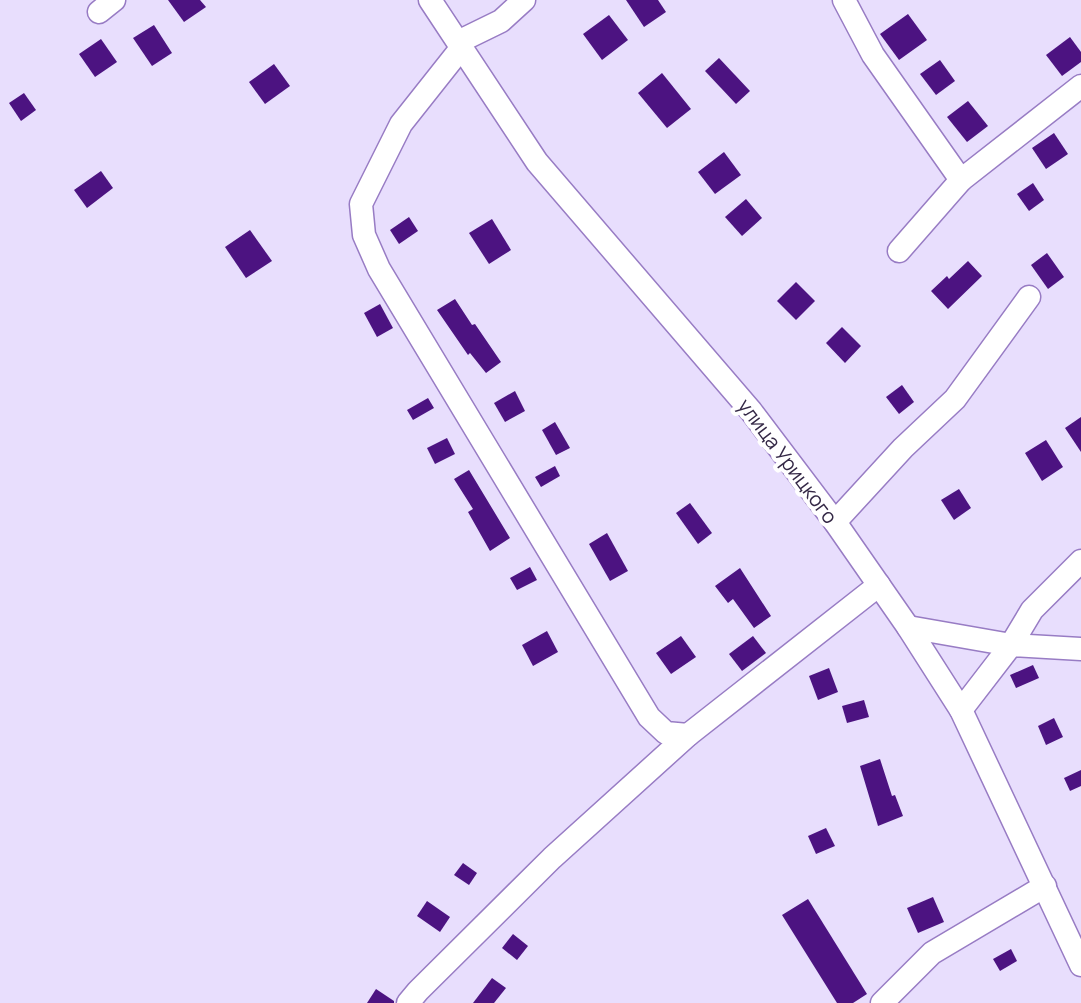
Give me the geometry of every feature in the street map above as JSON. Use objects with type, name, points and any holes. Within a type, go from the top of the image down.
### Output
[{"type":"street","name":"улица Урицкого","points":[[430,0],[537,162],[751,411],[835,522],[908,627],[961,710],[1081,965]]},
{"type":"street","points":[[524,0],[501,21],[460,44],[401,124],[361,204],[364,235],[387,282],[649,717],[666,733],[688,735]]},
{"type":"street","points":[[844,0],[873,55],[961,180]]},
{"type":"street","points":[[899,251],[961,180],[1081,86]]},
{"type":"street","points":[[835,522],[903,448],[955,399],[1029,297]]},
{"type":"street","points":[[961,710],[1011,645],[1032,610],[1081,561]]},
{"type":"street","points":[[408,1003],[552,858],[688,735],[879,585]]},
{"type":"street","points":[[908,627],[1011,645],[1081,649]]},
{"type":"street","points":[[882,1003],[932,953],[1045,886]]},
{"type":"building","points":[[168,0],[200,0],[206,7],[184,22]]},
{"type":"building","points":[[626,0],[658,0],[666,12],[644,27]]},
{"type":"building","points":[[908,14],[927,40],[899,60],[880,34]]},
{"type":"building","points":[[609,15],[628,40],[602,60],[583,34]]},
{"type":"building","points":[[154,25],[172,53],[152,66],[133,38]]},
{"type":"building","points":[[1070,37],[1081,52],[1081,62],[1062,76],[1046,55]]},
{"type":"building","points":[[101,39],[117,62],[95,77],[79,54]]},
{"type":"building","points":[[719,58],[750,91],[736,104],[705,71]]},
{"type":"building","points":[[940,60],[955,81],[936,95],[920,74]]},
{"type":"building","points":[[274,64],[290,86],[265,104],[249,82]]},
{"type":"building","points":[[662,73],[691,109],[667,128],[638,93]]},
{"type":"building","points":[[24,93],[36,110],[21,121],[9,103]]},
{"type":"building","points":[[968,101],[988,126],[967,142],[947,117]]},
{"type":"building","points":[[1054,133],[1068,154],[1046,169],[1032,148]]},
{"type":"building","points":[[724,152],[741,175],[715,194],[698,172]]},
{"type":"building","points":[[101,171],[113,188],[87,208],[74,190]]},
{"type":"building","points":[[1033,183],[1044,200],[1029,211],[1017,194]]},
{"type":"building","points":[[746,199],[762,218],[742,236],[725,217]]},
{"type":"building","points":[[409,217],[418,231],[399,244],[390,230]]},
{"type":"building","points":[[492,219],[511,250],[489,264],[469,233]]},
{"type":"building","points":[[250,230],[272,261],[246,278],[225,247]]},
{"type":"building","points":[[1047,253],[1064,277],[1048,289],[1031,265]]},
{"type":"building","points":[[968,261],[982,276],[948,309],[931,291]]},
{"type":"building","points":[[796,282],[815,301],[796,320],[777,301]]},
{"type":"building","points":[[455,299],[501,362],[486,373],[470,353],[468,355],[437,310]]},
{"type":"building","points":[[380,304],[393,328],[377,337],[364,313]]},
{"type":"building","points":[[842,327],[861,346],[845,363],[826,343]]},
{"type":"building","points":[[902,385],[914,402],[899,414],[886,397]]},
{"type":"building","points":[[515,391],[525,411],[505,422],[494,403]]},
{"type":"building","points":[[428,398],[434,408],[413,420],[407,410]]},
{"type":"building","points":[[1081,417],[1081,452],[1065,428]]},
{"type":"building","points":[[555,422],[570,448],[556,455],[542,430]]},
{"type":"building","points":[[447,438],[455,454],[435,464],[427,448]]},
{"type":"building","points":[[1046,440],[1063,467],[1042,481],[1025,453]]},
{"type":"building","points":[[555,466],[560,476],[541,487],[535,477]]},
{"type":"building","points":[[469,470],[510,538],[490,551],[468,512],[473,509],[454,479]]},
{"type":"building","points":[[959,489],[971,508],[954,520],[941,500]]},
{"type":"building","points":[[690,503],[712,533],[698,544],[676,513]]},
{"type":"building","points":[[607,533],[628,571],[610,581],[589,544]]},
{"type":"building","points":[[530,567],[537,580],[517,590],[510,578]]},
{"type":"building","points":[[740,568],[771,616],[754,628],[733,599],[728,603],[715,586]]},
{"type":"building","points":[[547,631],[558,652],[533,666],[522,645]]},
{"type":"building","points":[[681,636],[696,657],[671,674],[656,653]]},
{"type":"building","points":[[753,636],[766,653],[742,671],[729,654]]},
{"type":"building","points":[[1033,665],[1039,678],[1016,688],[1010,675]]},
{"type":"building","points":[[829,668],[838,692],[818,700],[809,676]]},
{"type":"building","points":[[864,700],[869,717],[847,723],[842,706]]},
{"type":"building","points":[[1054,718],[1063,737],[1046,745],[1038,726]]},
{"type":"building","points":[[880,759],[892,796],[895,795],[903,816],[878,826],[860,766]]},
{"type":"building","points":[[1081,770],[1081,786],[1070,791],[1064,778]]},
{"type":"building","points":[[826,828],[835,846],[816,854],[808,836]]},
{"type":"building","points":[[463,863],[477,873],[469,885],[454,875]]},
{"type":"building","points":[[933,897],[944,922],[918,933],[907,908]]},
{"type":"building","points":[[808,899],[867,994],[853,1003],[837,1003],[782,915]]},
{"type":"building","points":[[427,901],[450,917],[440,932],[417,916]]},
{"type":"building","points":[[513,934],[528,946],[517,960],[502,948]]},
{"type":"building","points":[[1011,949],[1017,961],[1000,971],[993,959]]},
{"type":"building","points":[[492,978],[506,988],[494,1003],[473,1003]]},
{"type":"building","points":[[376,989],[394,1001],[394,1003],[367,1003]]}]
